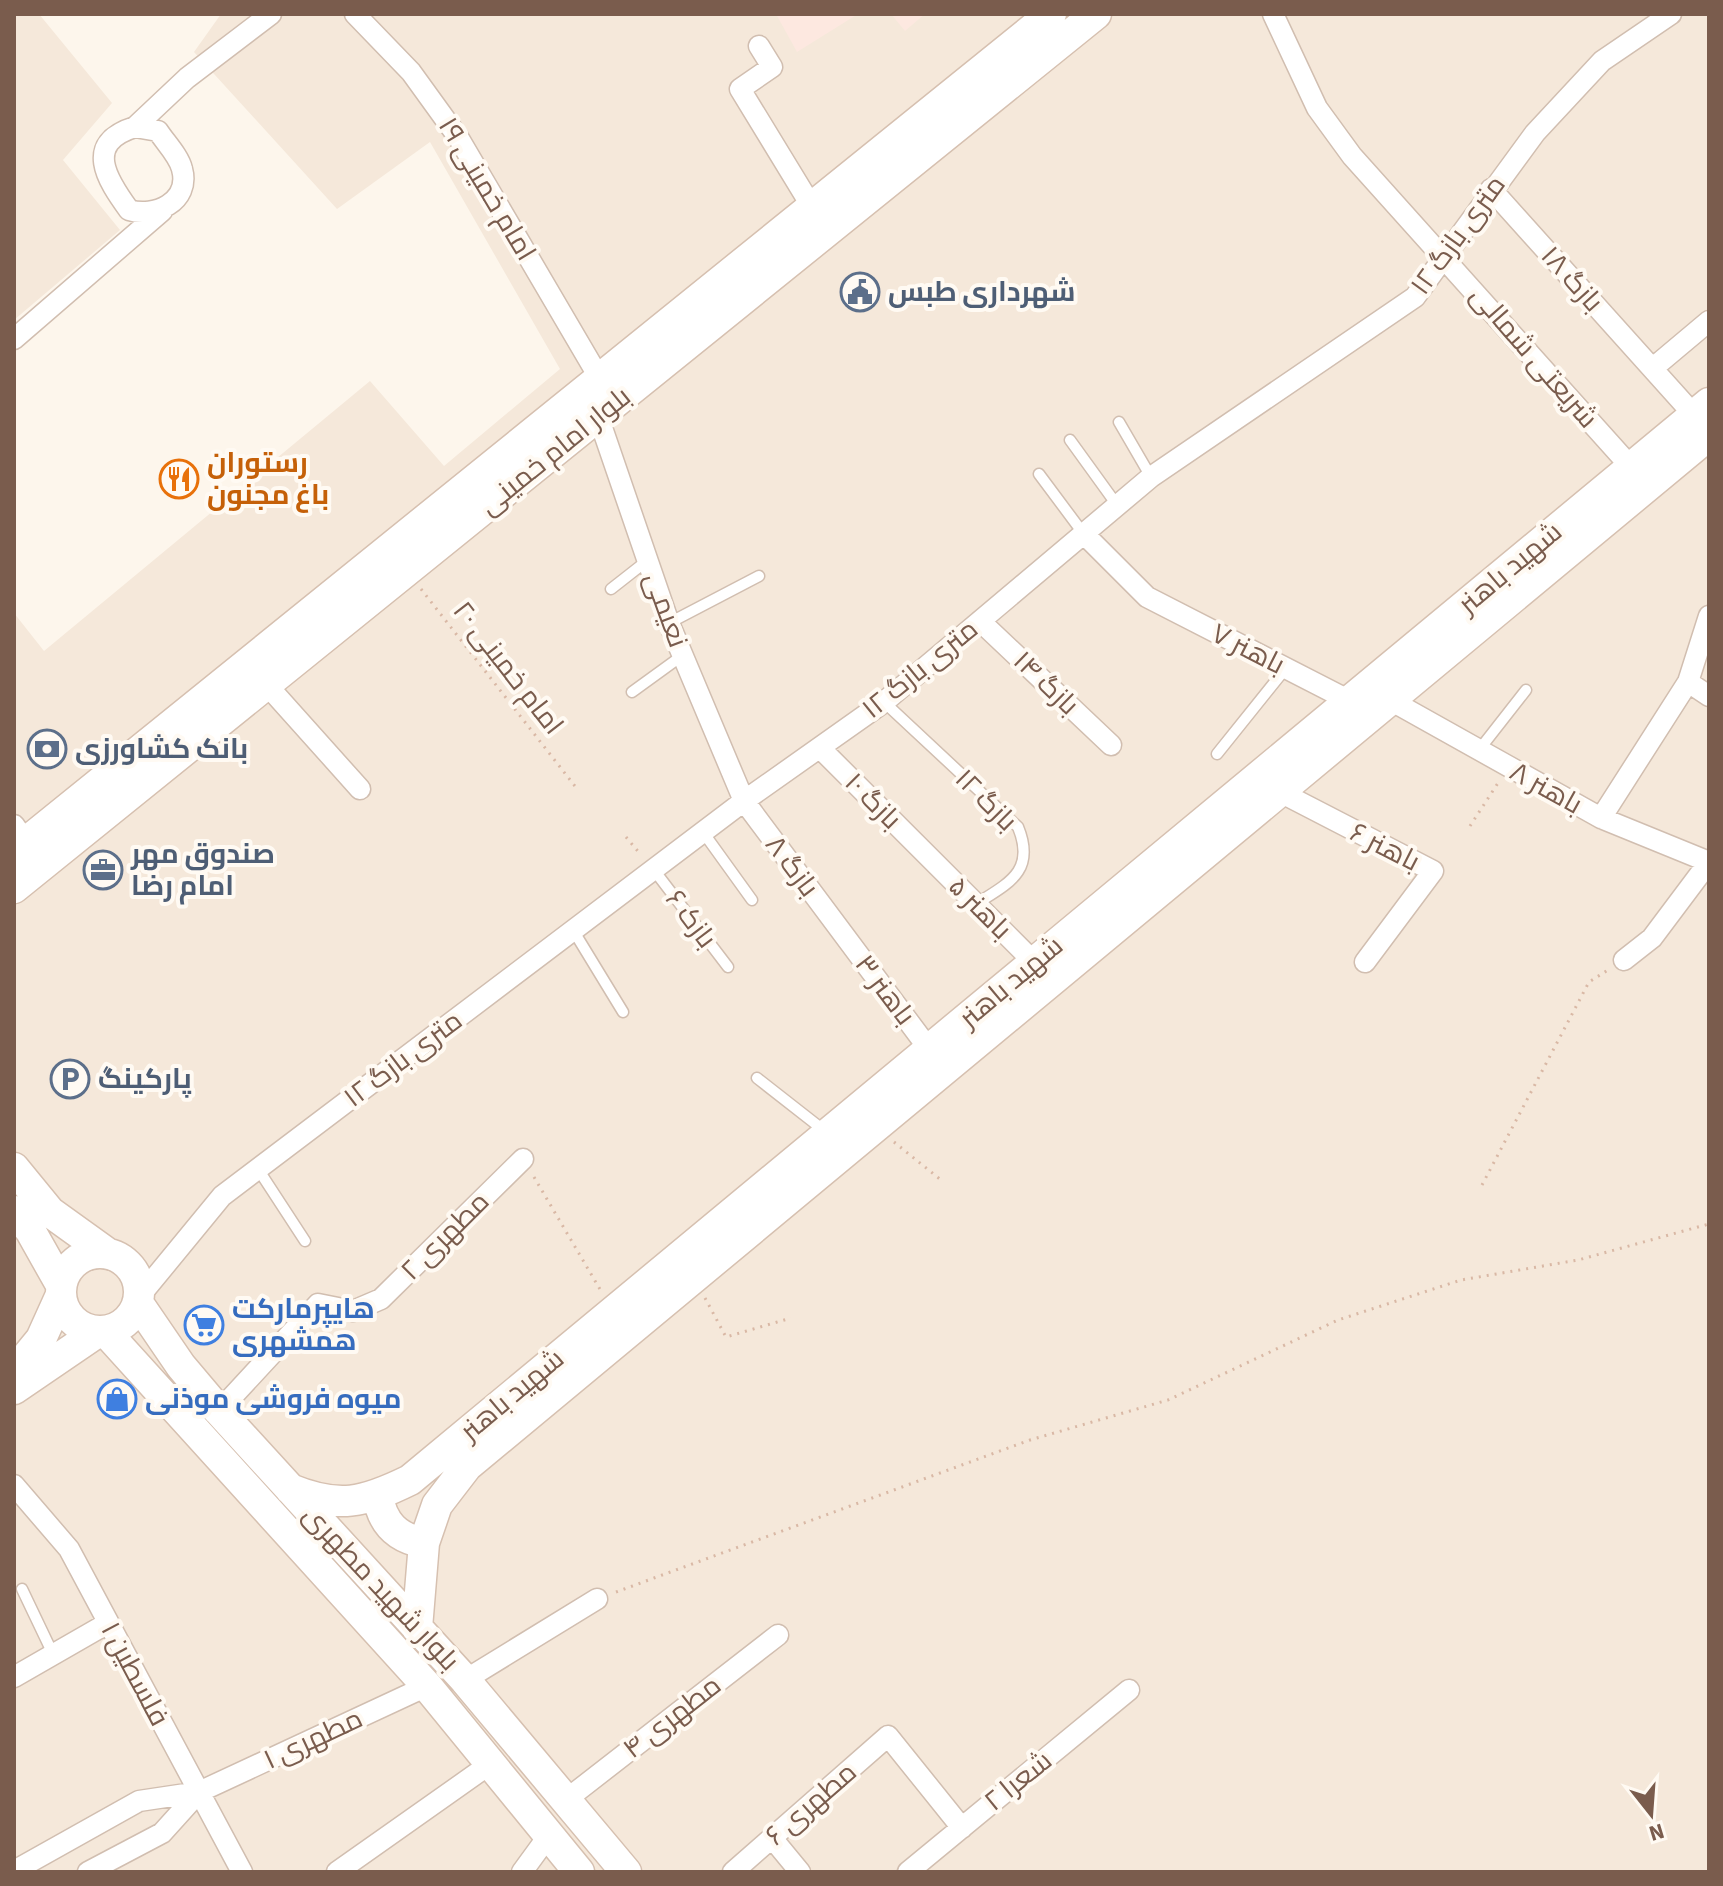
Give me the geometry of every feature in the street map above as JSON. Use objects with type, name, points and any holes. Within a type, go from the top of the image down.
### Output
[{"type":"main road","name":"بلوار امام خمینی","points":[[14,888],[598,416],[1022,55],[1051,14]]},
{"type":"main road","name":"بلوار امام خمینی","points":[[18,839],[600,379],[812,207],[1022,55],[1096,14]]},
{"type":"main road","name":"شهید باهنر","points":[[417,1628],[424,1543],[437,1505],[467,1466],[875,1127],[937,1059],[1034,962],[1631,467],[1704,431]]},
{"type":"main road","name":"شهید باهنر","points":[[290,1489],[318,1501],[349,1503],[378,1496],[410,1480],[828,1134],[937,1059],[1280,792],[1704,431]]},
{"type":"main road","points":[[14,1168],[50,1212],[129,1265],[139,1286],[138,1300],[125,1322],[102,1331],[14,1389]]},
{"type":"main road","points":[[14,1211],[30,1230],[61,1291],[69,1317],[88,1330],[102,1331]]},
{"type":"main road","points":[[14,1372],[41,1339],[65,1273],[83,1256],[107,1253]]},
{"type":"main road","name":"بلوار شهید مطهری","points":[[138,1300],[181,1366],[219,1411],[465,1680],[626,1872]]},
{"type":"main road","name":"بلوار شهید مطهری","points":[[102,1331],[427,1686],[579,1872]]},
{"type":"main road","points":[[378,1496],[380,1510],[397,1533],[424,1543]]},
{"type":"street","points":[[164,209],[153,213],[129,210],[107,181],[103,158],[107,147],[114,137],[135,127],[187,78],[271,14]]},
{"type":"street","name":"امام خمینی ۱۹","points":[[355,14],[411,72],[458,137],[600,379]]},
{"type":"street","name":"شریعتی شمالی","points":[[1273,14],[1317,108],[1352,156],[1445,256],[1631,467]]},
{"type":"street","name":"۱۲ متری بازگ","points":[[138,1300],[222,1196],[744,801],[884,702],[1151,477],[1377,326],[1415,297],[1491,189],[1535,133],[1602,61],[1671,14]]},
{"type":"street","points":[[759,46],[772,67],[740,89],[812,207]]},
{"type":"street","points":[[14,339],[164,209],[180,191],[182,167],[158,131],[135,127]]},
{"type":"street","name":"بازگ ۱۸","points":[[1491,189],[1653,368],[1704,431]]},
{"type":"street","points":[[1653,368],[1709,321]]},
{"type":"street","name":"نعیمی","points":[[598,416],[669,623],[744,801]]},
{"type":"street","name":"باهنر ۷","points":[[1083,533],[1147,597],[1350,701]]},
{"type":"street","points":[[1601,818],[1688,682],[1709,616]]},
{"type":"street","name":"بازگ ۱۴","points":[[980,621],[1111,745]]},
{"type":"street","points":[[1688,682],[1709,696]]},
{"type":"street","points":[[266,684],[360,789]]},
{"type":"street","name":"باهنر ۸","points":[[1390,700],[1601,818],[1709,862]]},
{"type":"street","name":"بازگ ۱۰","points":[[820,748],[927,855]]},
{"type":"street","name":"باهنر ۶","points":[[1280,792],[1433,871],[1365,962]]},
{"type":"street","name":"بازگ ۸","points":[[744,801],[840,930]]},
{"type":"street","name":"باهنر ۵","points":[[927,855],[1034,962]]},
{"type":"street","points":[[1624,960],[1652,938],[1709,862]]},
{"type":"street","name":"باهنر ۳","points":[[840,930],[937,1059]]},
{"type":"street","name":"مطهری ۲","points":[[219,1411],[318,1304],[353,1311],[381,1299],[523,1159]]},
{"type":"street","name":"فلسطین ۱","points":[[14,1485],[69,1549],[242,1872]]},
{"type":"street","points":[[465,1680],[597,1599]]},
{"type":"street","points":[[14,1677],[108,1623]]},
{"type":"street","name":"مطهری ۴","points":[[567,1799],[778,1635]]},
{"type":"street","name":"مطهری ۱","points":[[14,1871],[139,1801],[199,1792],[427,1686]]},
{"type":"street","name":"شعرا ۲","points":[[908,1872],[1129,1690]]},
{"type":"street","name":"مطهری ۶","points":[[733,1872],[888,1736],[962,1828]]},
{"type":"street","points":[[337,1872],[490,1764]]},
{"type":"street","name":"مطهری ۱","points":[[88,1872],[162,1833],[199,1792]]},
{"type":"street","points":[[522,1872],[549,1835]]},
{"type":"street","points":[[772,1838],[800,1872]]},
{"type":"lane","points":[[1119,422],[1151,477]]},
{"type":"lane","points":[[1070,440],[1117,505]]},
{"type":"lane","points":[[1039,474],[1083,533]]},
{"type":"lane","points":[[611,589],[648,560]]},
{"type":"lane","points":[[669,623],[759,576]]},
{"type":"lane","points":[[632,692],[683,655]]},
{"type":"lane","points":[[1217,754],[1286,668]]},
{"type":"lane","points":[[1479,750],[1526,690]]},
{"type":"lane","name":"بازگ ۱۲","points":[[884,702],[1018,827],[1025,844],[1021,868],[1010,882],[976,904]]},
{"type":"lane","points":[[703,832],[752,900]]},
{"type":"lane","name":"بازک ۶","points":[[654,870],[728,967]]},
{"type":"lane","points":[[573,930],[623,1012]]},
{"type":"lane","points":[[757,1078],[828,1134]]},
{"type":"lane","points":[[258,1169],[305,1241]]},
{"type":"lane","points":[[22,1589],[53,1654]]},
{"type":"path","name":"امام خمینی ۲۰","points":[[406,571],[578,790]]},
{"type":"path","points":[[1470,826],[1509,767]]},
{"type":"path","points":[[1482,1185],[1589,982],[1624,960]]},
{"type":"path","points":[[875,1127],[941,1180]]},
{"type":"path","points":[[523,1159],[613,1312]]},
{"type":"path","points":[[597,1599],[1030,1440],[1168,1400],[1338,1320],[1461,1280],[1578,1260],[1709,1224]]},
{"type":"path","points":[[694,1277],[726,1337],[791,1318]]},
{"type":"shaded area","points":[[16,14],[39,14],[112,103],[63,160],[120,230],[14,320]]},
{"type":"shaded area","points":[[221,14],[1709,14],[1709,1872],[14,1872],[14,613],[44,651],[370,381],[444,466],[560,369],[430,142],[337,209],[194,52]]},
{"type":"shaded area","points":[[776,14],[858,14],[797,52]]},
{"type":"shaded area","points":[[891,14],[925,14],[905,31]]},
{"type":"place","name":"شهرداری طبس","points":[[860,292]]},
{"type":"place","name":"رستوران باغ مجنون","points":[[179,479]]},
{"type":"place","name":"بانک کشاورزی","points":[[47,749]]},
{"type":"place","name":"صندوق مهر امام رضا","points":[[103,870]]},
{"type":"place","name":"پارکینگ","points":[[70,1079]]},
{"type":"place","name":"هايپرماركت همشهری","points":[[204,1325]]},
{"type":"place","name":"میوه فروشی موذنی","points":[[117,1399]]}]
